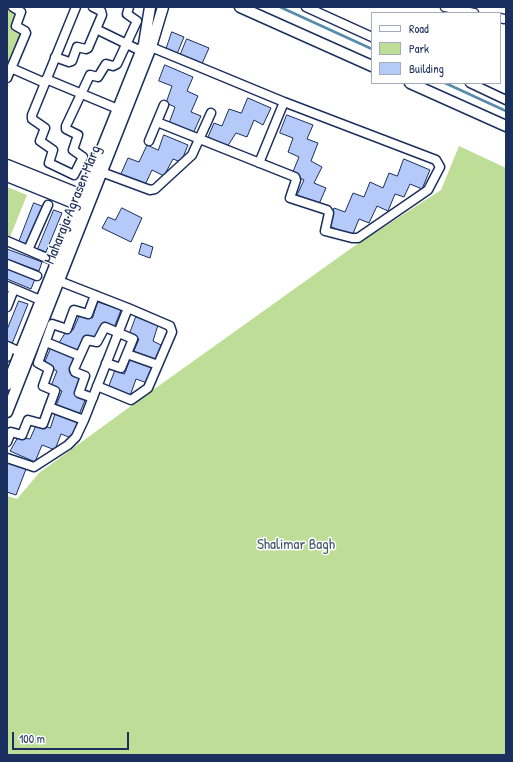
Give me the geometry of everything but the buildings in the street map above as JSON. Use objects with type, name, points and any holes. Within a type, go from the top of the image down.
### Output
[{"type":"street","points":[[7,78],[26,33],[16,26],[21,12],[13,7]]},
{"type":"street","points":[[76,7],[45,81],[32,117],[45,128],[40,142],[53,150],[48,161],[50,164],[73,175],[75,174],[83,156],[73,150],[78,135],[68,130],[66,126],[90,75],[99,76],[106,64],[115,66],[137,21],[127,14],[130,7]]},
{"type":"street","points":[[55,57],[71,62],[77,47],[88,48],[102,13],[93,7]]},
{"type":"street","name":"Maharaja Agrasen Marg","points":[[98,171],[118,109],[141,51],[150,7]]},
{"type":"street","name":"Maharaja Agrasen Marg","points":[[7,412],[45,302],[85,202],[151,47],[163,7]]},
{"type":"street","points":[[240,7],[371,66]]},
{"type":"street","points":[[306,7],[371,37]]},
{"type":"street","points":[[444,7],[469,12]]},
{"type":"street","points":[[96,29],[141,51]]},
{"type":"street","points":[[151,47],[284,102],[436,160],[440,167],[428,190],[354,238],[327,232],[325,227],[328,211],[291,199],[290,196],[296,178],[157,122]]},
{"type":"street","points":[[11,68],[118,109]]},
{"type":"street","points":[[412,84],[506,126]]},
{"type":"street","points":[[472,84],[506,100]]},
{"type":"street","points":[[259,163],[284,102]]},
{"type":"street","points":[[149,141],[164,104]]},
{"type":"street","points":[[98,171],[150,190],[155,189],[188,160],[211,114]]},
{"type":"street","points":[[7,165],[85,202]]},
{"type":"street","points":[[7,176],[85,202]]},
{"type":"street","name":"Maharaja Agrasen Marg","points":[[54,280],[56,262],[85,202]]},
{"type":"street","points":[[28,250],[48,206]]},
{"type":"street","points":[[7,241],[56,262]]},
{"type":"street","points":[[7,264],[37,276]]},
{"type":"street","points":[[54,280],[128,308],[171,328],[172,332],[148,388],[132,400],[97,386]]},
{"type":"street","points":[[7,307],[11,288],[45,302]]},
{"type":"street","points":[[7,442],[11,432],[22,435],[28,420],[43,424],[55,391],[43,386],[49,369],[38,363],[53,324],[67,329],[74,310],[87,314],[95,295]]},
{"type":"street","name":"Maharaja Agrasen Marg","points":[[7,385],[20,352],[45,302]]},
{"type":"street","points":[[7,458],[31,467],[37,466],[73,441],[84,420],[128,308]]},
{"type":"street","points":[[92,398],[79,392],[85,377],[74,370],[87,340],[97,342],[104,327],[133,339],[122,368],[106,363]]},
{"type":"street","points":[[46,342],[80,356]]},
{"type":"street","points":[[7,357],[9,347],[20,352]]},
{"type":"street","points":[[127,354],[158,365]]},
{"type":"street","points":[[49,407],[84,420]]},
{"type":"green space","points":[[7,7],[19,12],[12,29],[23,34],[7,72]]},
{"type":"green space","name":"Shalimar Bagh","points":[[459,146],[506,168],[506,755],[7,755],[7,496],[17,499],[39,473],[353,247],[441,190]]},
{"type":"green space","points":[[7,187],[27,195],[10,237],[7,235]]},
{"type":"waterway","points":[[280,7],[371,49]]},
{"type":"waterway","points":[[447,84],[506,111]]}]
